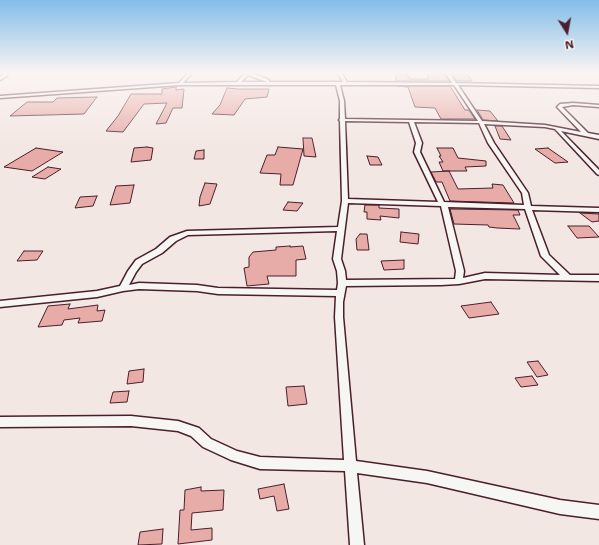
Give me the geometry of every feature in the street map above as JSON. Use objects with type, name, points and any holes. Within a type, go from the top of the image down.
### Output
[{"type":"street","points":[[341,97],[345,201],[337,260],[341,271],[342,283],[339,317],[357,545]]},
{"type":"street","points":[[464,97],[481,122],[491,143],[516,178],[524,193],[545,256],[567,277]]},
{"type":"street","points":[[587,135],[559,107],[562,105],[572,104],[599,106]]},
{"type":"street","points":[[341,120],[481,122],[555,128],[599,137]]},
{"type":"street","points":[[411,122],[419,143],[417,152],[443,204],[460,271],[459,281]]},
{"type":"street","points":[[555,128],[599,173]]},
{"type":"street","points":[[345,201],[599,210]]},
{"type":"street","points":[[123,288],[132,271],[139,262],[159,251],[173,239],[187,233],[341,229]]},
{"type":"street","points":[[342,283],[459,281],[485,276],[599,278]]},
{"type":"street","points":[[0,304],[97,294],[123,288],[180,287],[218,291],[340,293]]},
{"type":"street","points":[[0,422],[131,421],[178,426],[195,432],[206,443],[235,456],[260,462],[351,466],[427,477],[560,507],[599,512]]},
{"type":"building","points":[[97,97],[84,114],[10,116],[27,102],[53,102],[57,98]]},
{"type":"building","points":[[129,97],[183,97],[182,108],[173,108],[166,123],[156,124],[167,103],[144,104],[123,132],[106,131],[118,116]]},
{"type":"building","points":[[223,97],[262,97],[245,99],[234,115],[212,114],[220,105]]},
{"type":"building","points":[[412,97],[457,97],[465,110],[469,110],[475,119],[441,119],[435,108],[415,107]]},
{"type":"building","points":[[477,110],[490,111],[498,121],[483,120]]},
{"type":"building","points":[[495,126],[502,126],[511,140],[500,139]]},
{"type":"building","points":[[303,138],[312,138],[316,157],[304,156]]},
{"type":"building","points":[[278,147],[303,149],[293,185],[280,185],[281,174],[260,173],[267,155],[275,155]]},
{"type":"building","points":[[36,148],[63,152],[32,171],[4,167]]},
{"type":"building","points":[[134,148],[153,148],[151,160],[131,162]]},
{"type":"building","points":[[437,148],[453,148],[458,158],[486,161],[486,166],[465,167],[467,171],[443,171],[439,162],[443,162],[439,156],[441,156]]},
{"type":"building","points":[[548,148],[568,162],[555,163],[535,149]]},
{"type":"building","points":[[204,150],[204,159],[194,159],[196,151]]},
{"type":"building","points":[[367,156],[378,157],[382,165],[370,165]]},
{"type":"building","points":[[48,167],[61,169],[45,179],[32,177]]},
{"type":"building","points":[[449,171],[458,189],[493,188],[492,184],[503,185],[514,203],[450,201],[442,182],[436,182],[431,172]]},
{"type":"building","points":[[205,183],[217,184],[210,204],[199,206],[200,197]]},
{"type":"building","points":[[134,185],[130,203],[110,205],[116,186]]},
{"type":"building","points":[[97,196],[93,206],[75,208],[80,197]]},
{"type":"building","points":[[288,202],[303,203],[297,211],[283,210]]},
{"type":"building","points":[[365,205],[379,205],[379,208],[399,209],[399,218],[380,216],[381,220],[367,219],[367,212],[364,212]]},
{"type":"building","points":[[450,209],[518,210],[520,215],[513,215],[520,229],[489,227],[488,225],[454,224]]},
{"type":"building","points":[[580,213],[599,214],[599,221],[592,222]]},
{"type":"building","points":[[568,226],[589,226],[599,237],[577,238]]},
{"type":"building","points":[[401,232],[419,234],[418,244],[400,242]]},
{"type":"building","points":[[360,234],[367,234],[369,250],[357,250],[356,239]]},
{"type":"building","points":[[303,246],[306,259],[296,260],[296,276],[267,276],[269,284],[247,286],[244,268],[249,267],[249,257],[253,252],[276,250],[276,247]]},
{"type":"building","points":[[24,251],[43,251],[37,260],[17,261]]},
{"type":"building","points":[[404,260],[404,269],[384,270],[381,261]]},
{"type":"building","points":[[491,302],[499,314],[469,318],[461,306]]},
{"type":"building","points":[[70,304],[68,309],[98,305],[97,311],[105,310],[102,321],[78,323],[80,318],[64,320],[62,325],[38,327],[48,306]]},
{"type":"building","points":[[538,361],[548,375],[537,377],[527,362]]},
{"type":"building","points":[[144,369],[143,382],[127,384],[129,371]]},
{"type":"building","points":[[532,376],[538,385],[521,387],[515,378]]},
{"type":"building","points":[[304,386],[307,404],[288,406],[286,387]]},
{"type":"building","points":[[129,391],[127,402],[110,403],[113,392]]},
{"type":"building","points":[[284,484],[289,509],[277,511],[274,496],[260,499],[258,489]]},
{"type":"building","points":[[201,487],[201,491],[224,490],[223,510],[192,513],[191,530],[212,528],[212,540],[178,544],[180,510],[184,510],[185,490]]},
{"type":"building","points":[[163,529],[162,544],[138,545],[140,532]]}]
